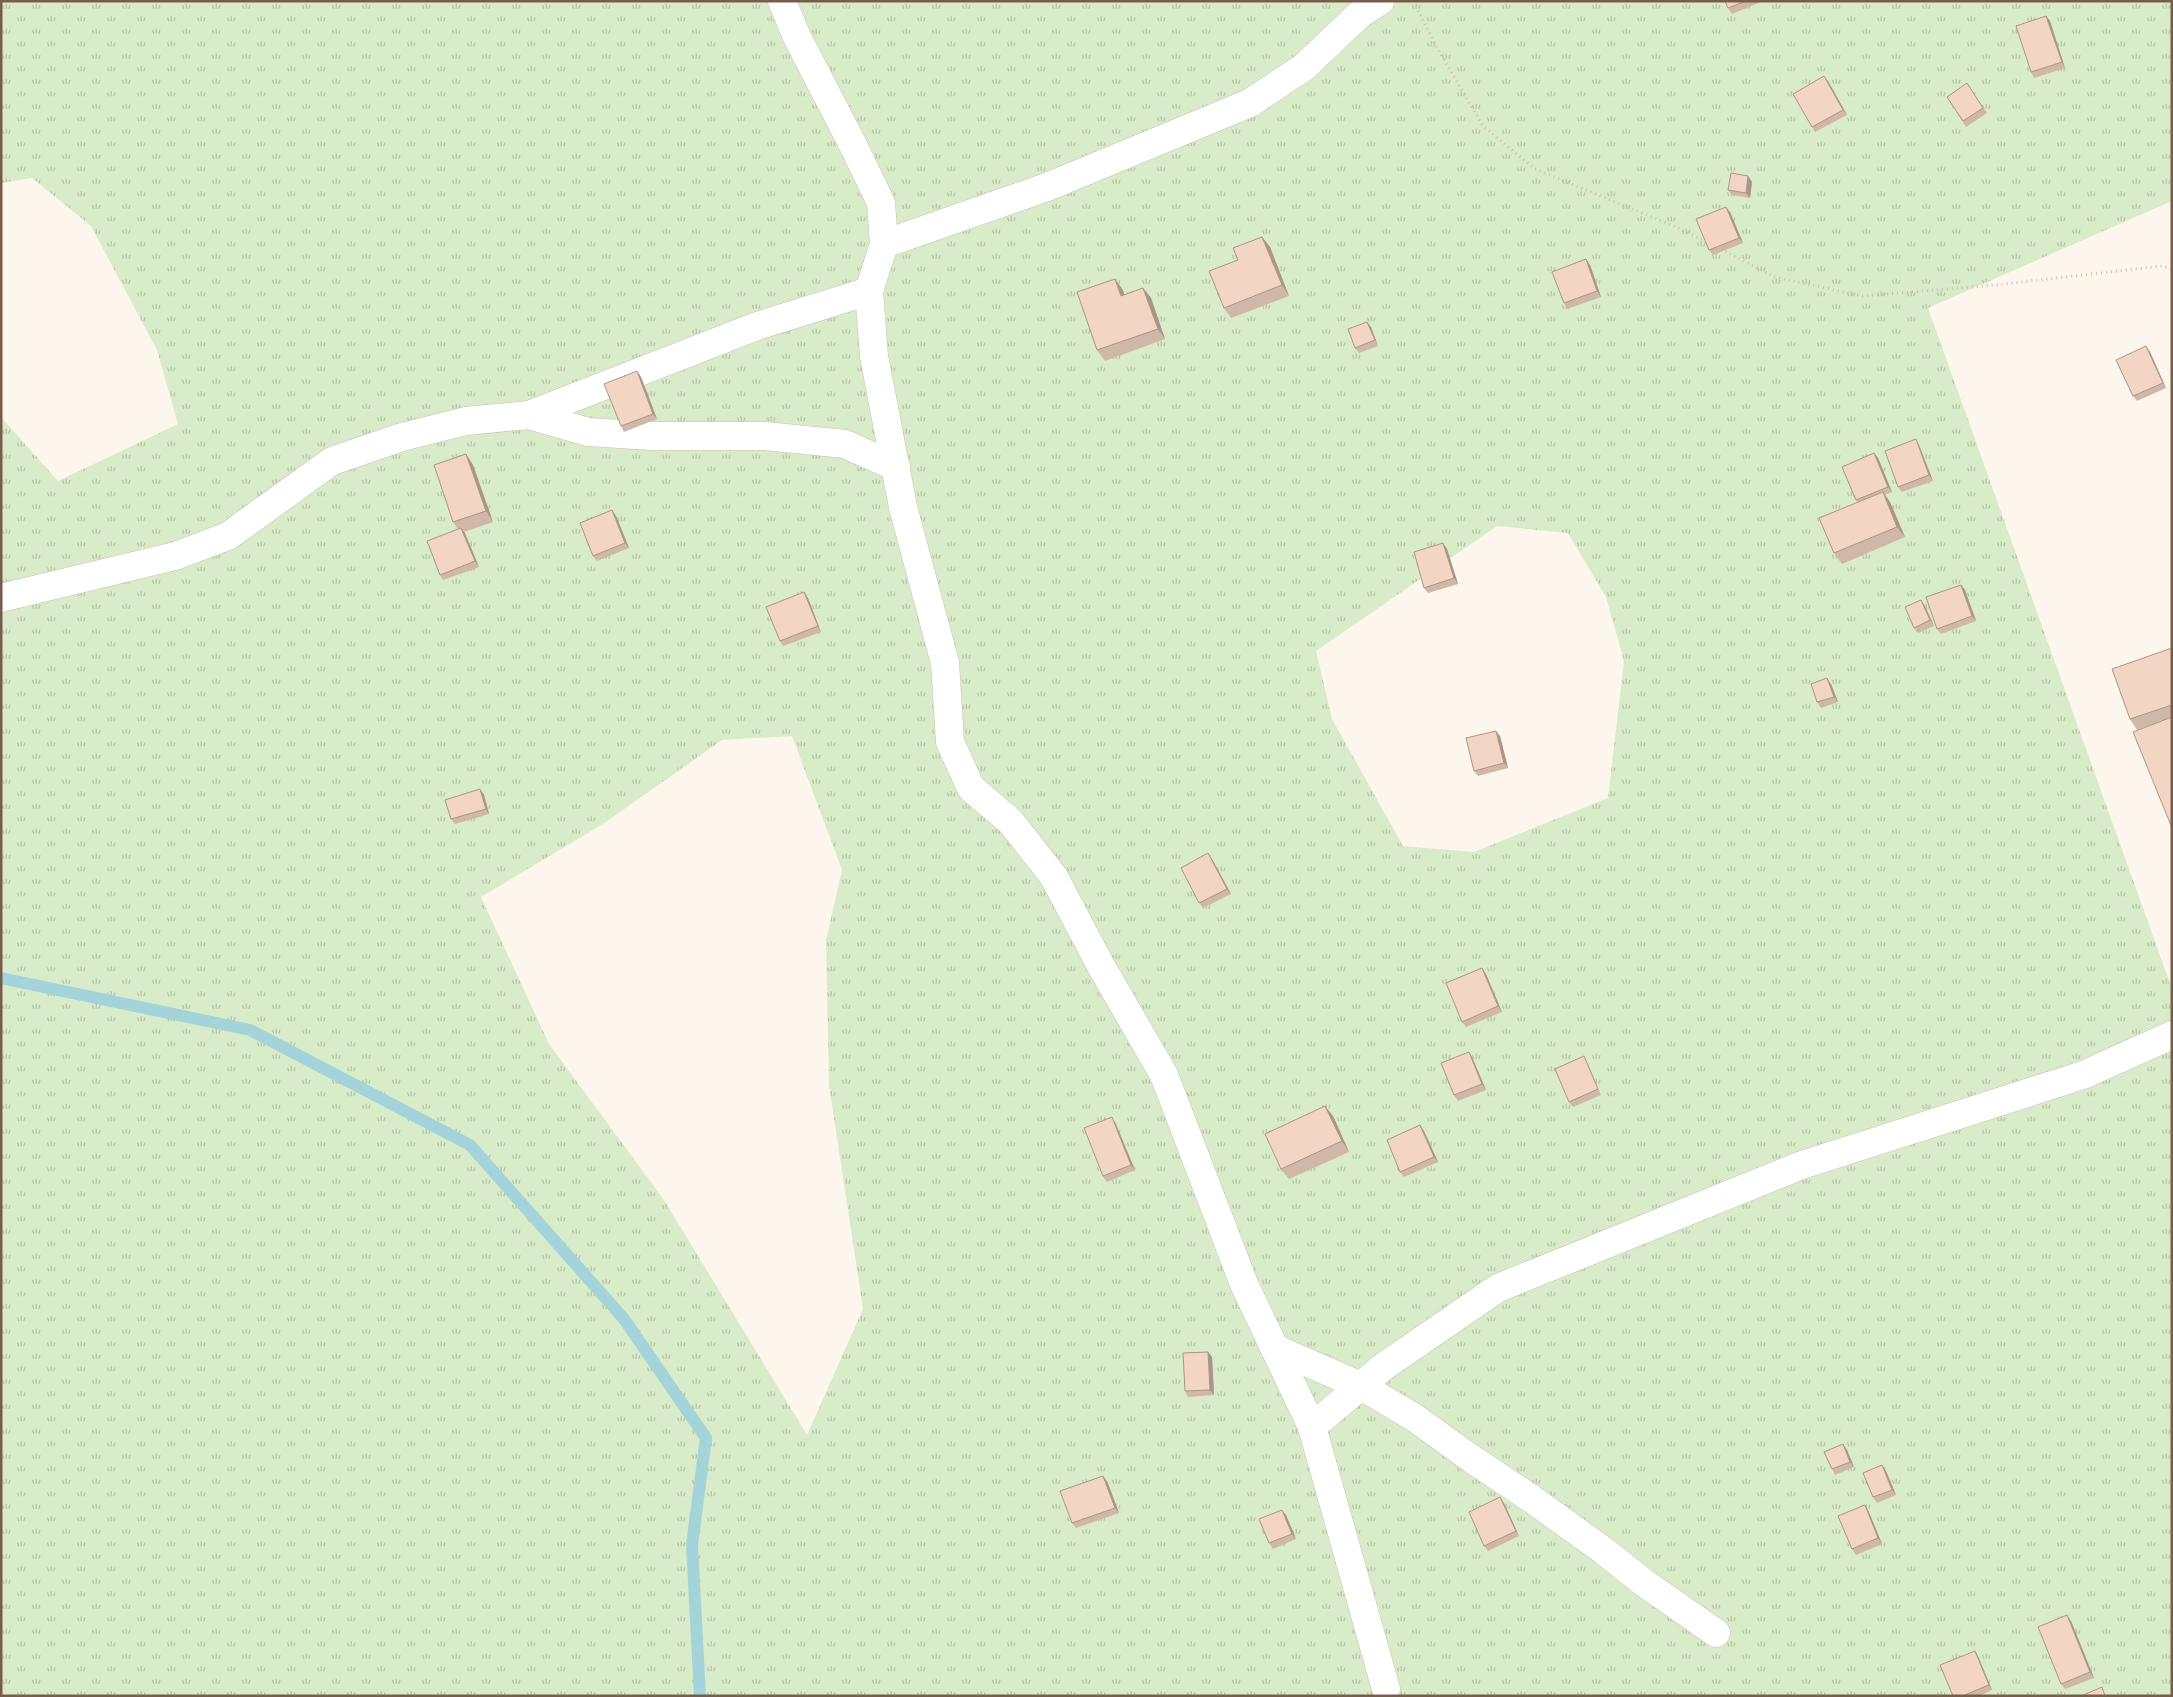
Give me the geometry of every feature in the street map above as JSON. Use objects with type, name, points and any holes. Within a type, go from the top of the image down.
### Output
[{"type":"street","points":[[782,1],[797,37],[881,203],[884,244],[869,291],[874,356],[903,507],[945,663],[950,742],[971,788],[1011,822],[1054,877],[1101,966],[1164,1076],[1244,1284],[1312,1427],[1386,1689]]},
{"type":"street","points":[[884,244],[1047,187],[1250,103],[1304,67],[1360,14],[1380,1]]},
{"type":"street","points":[[1,598],[175,556],[228,536],[332,462],[402,437],[466,421],[528,416],[757,326],[869,291]]},
{"type":"street","points":[[528,416],[588,432],[652,436],[765,436],[844,444],[896,468]]},
{"type":"street","points":[[1312,1427],[1383,1367],[1498,1288],[1802,1165],[2083,1075],[2172,1035]]},
{"type":"street","points":[[1274,1348],[1361,1386],[1415,1418],[1604,1550],[1643,1582],[1716,1634]]},
{"type":"path","points":[[1414,1],[1434,44],[1483,126],[1535,169],[1674,226],[1776,277],[1862,296],[1995,285],[2162,266],[2172,269]]},
{"type":"green space","points":[[1,1],[2172,1],[2172,201],[1928,308],[2172,989],[2172,1696],[1,1696],[1,417],[58,481],[178,424],[157,350],[91,226],[32,178],[1,183]],"holes":[[[1497,526],[1568,533],[1606,597],[1624,661],[1608,798],[1474,852],[1403,846],[1332,719],[1316,651]],[[792,736],[842,870],[826,940],[829,1085],[863,1309],[807,1435],[664,1200],[549,1044],[481,897],[603,824],[722,740]]]},
{"type":"building","points":[[1725,1],[1746,1],[1728,8]]},
{"type":"building","points":[[2046,16],[2062,62],[2031,72],[2016,26]]},
{"type":"building","points":[[1824,76],[1843,110],[1812,127],[1793,94]]},
{"type":"building","points":[[1967,83],[1983,108],[1963,121],[1947,97]]},
{"type":"building","points":[[1731,173],[1748,176],[1746,193],[1728,190]]},
{"type":"building","points":[[1726,207],[1739,238],[1709,250],[1696,219]]},
{"type":"building","points":[[1262,237],[1282,285],[1224,308],[1209,271],[1238,260],[1233,248]]},
{"type":"building","points":[[1586,259],[1597,291],[1564,303],[1552,272]]},
{"type":"building","points":[[1115,279],[1121,296],[1143,288],[1158,329],[1097,350],[1077,292]]},
{"type":"building","points":[[1367,322],[1375,340],[1355,348],[1348,329]]},
{"type":"building","points":[[2146,346],[2163,383],[2133,396],[2116,360]]},
{"type":"building","points":[[637,371],[653,414],[621,426],[604,384]]},
{"type":"building","points":[[1916,439],[1929,475],[1898,487],[1885,451]]},
{"type":"building","points":[[1874,453],[1888,487],[1856,500],[1842,467]]},
{"type":"building","points":[[466,454],[486,511],[453,522],[434,465]]},
{"type":"building","points":[[1883,492],[1897,527],[1834,553],[1819,518]]},
{"type":"building","points":[[612,510],[625,543],[593,556],[580,523]]},
{"type":"building","points":[[461,528],[475,561],[440,575],[427,541]]},
{"type":"building","points":[[1443,543],[1454,578],[1424,588],[1414,552]]},
{"type":"building","points":[[1961,585],[1972,616],[1937,629],[1926,597]]},
{"type":"building","points":[[804,592],[818,626],[780,641],[766,607]]},
{"type":"building","points":[[1921,600],[1930,620],[1914,628],[1905,607]]},
{"type":"building","points":[[2172,648],[2172,705],[2130,719],[2112,669]]},
{"type":"building","points":[[1827,678],[1834,697],[1817,702],[1811,684]]},
{"type":"building","points":[[2172,717],[2172,828],[2133,732]]},
{"type":"building","points":[[1496,731],[1504,763],[1474,771],[1466,738]]},
{"type":"building","points":[[480,789],[486,809],[451,819],[445,800]]},
{"type":"building","points":[[1208,853],[1227,889],[1199,903],[1181,868]]},
{"type":"building","points":[[1482,968],[1498,1006],[1462,1022],[1446,983]]},
{"type":"building","points":[[1469,1052],[1482,1084],[1454,1095],[1441,1063]]},
{"type":"building","points":[[1584,1056],[1598,1089],[1569,1102],[1555,1069]]},
{"type":"building","points":[[1325,1106],[1342,1141],[1281,1169],[1265,1134]]},
{"type":"building","points":[[1112,1117],[1131,1165],[1103,1176],[1084,1128]]},
{"type":"building","points":[[1420,1125],[1434,1157],[1400,1172],[1387,1140]]},
{"type":"building","points":[[1208,1352],[1210,1390],[1185,1391],[1183,1353]]},
{"type":"building","points":[[1843,1444],[1850,1462],[1832,1469],[1824,1452]]},
{"type":"building","points":[[1882,1465],[1892,1490],[1873,1497],[1863,1473]]},
{"type":"building","points":[[1103,1476],[1115,1508],[1072,1523],[1060,1491]]},
{"type":"building","points":[[1500,1497],[1516,1531],[1484,1546],[1469,1512]]},
{"type":"building","points":[[1865,1505],[1878,1538],[1852,1549],[1838,1516]]},
{"type":"building","points":[[1282,1510],[1292,1534],[1269,1543],[1259,1519]]},
{"type":"building","points":[[2067,1615],[2090,1672],[2061,1684],[2038,1627]]},
{"type":"building","points":[[1975,1651],[1989,1685],[1962,1696],[1953,1696],[1940,1665]]},
{"type":"building","points":[[2102,1687],[2105,1696],[2081,1696]]},
{"type":"waterway","points":[[1,978],[250,1030],[470,1145],[624,1319],[706,1438],[692,1545],[700,1696]]}]
